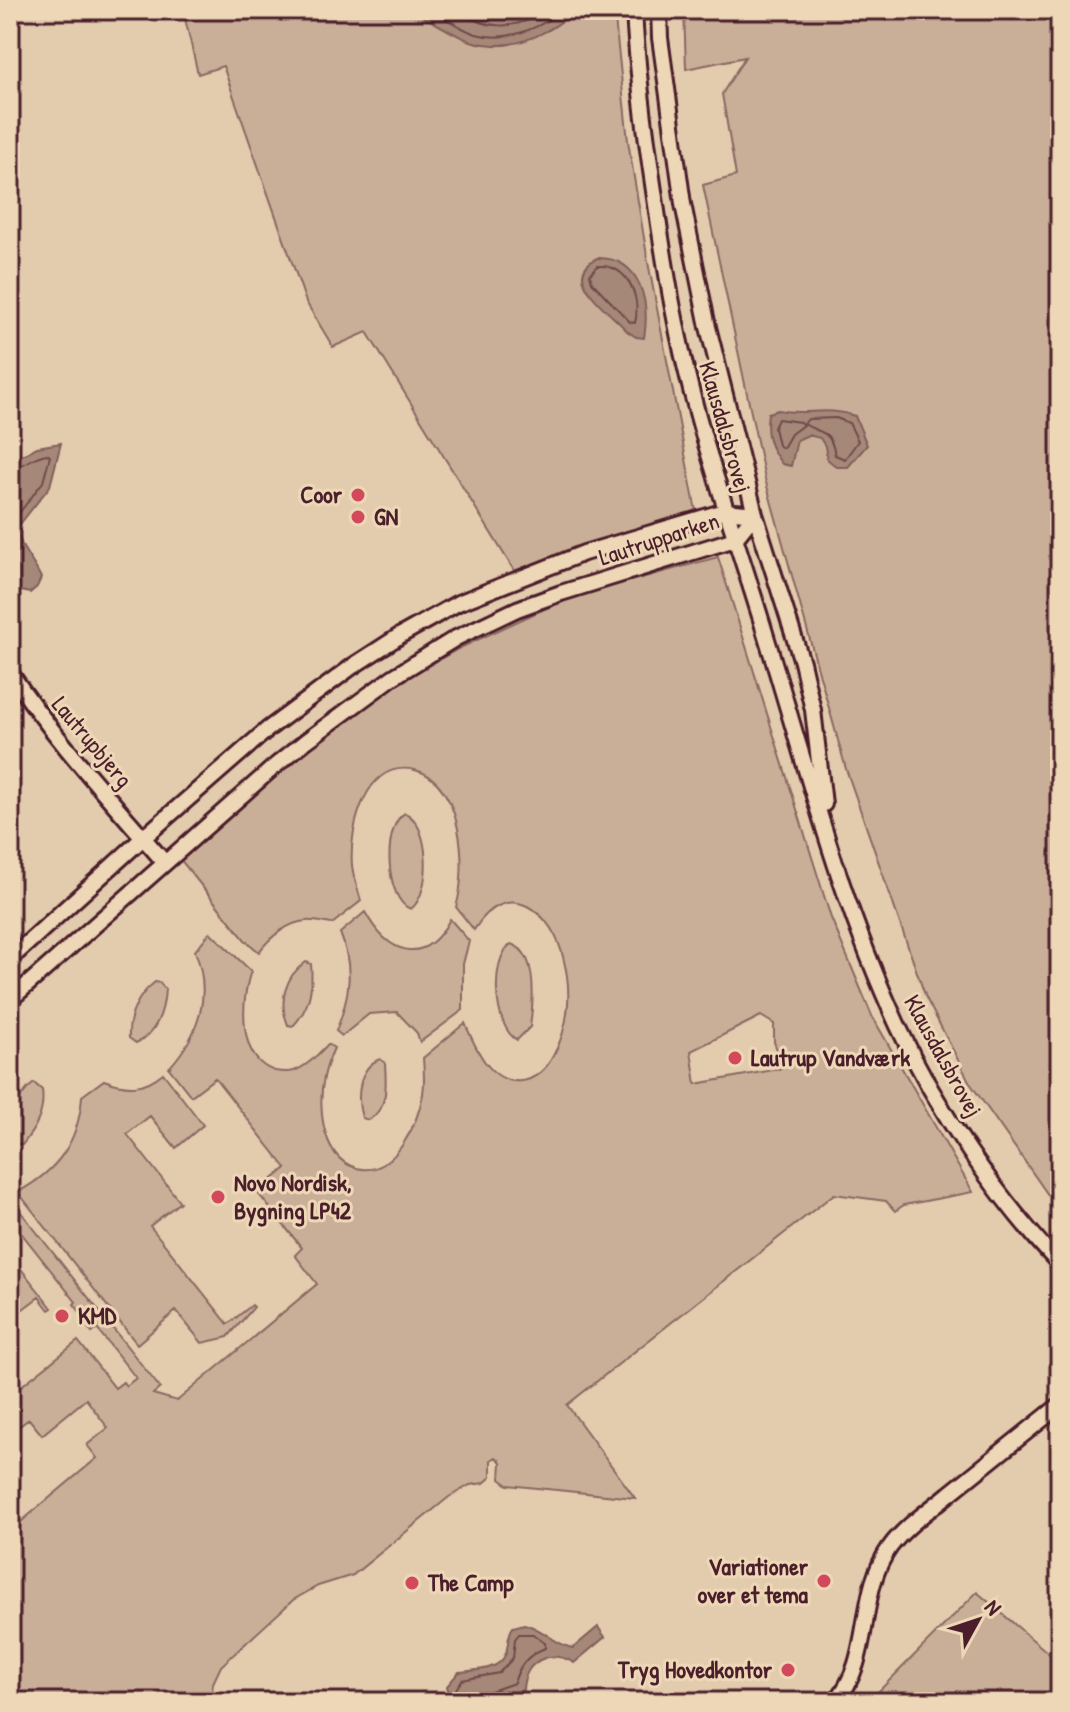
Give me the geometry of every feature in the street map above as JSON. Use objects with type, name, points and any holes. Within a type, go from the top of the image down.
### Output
[{"type":"street","name":"Klausdalsbrovej","points":[[634,10],[644,123],[674,322],[725,511],[829,844],[873,967],[926,1078],[968,1148],[1005,1200],[1060,1265]]},
{"type":"street","name":"Klausdalsbrovej","points":[[659,10],[660,38],[683,204],[708,327],[755,514],[805,674],[813,710],[829,844]]},
{"type":"street","name":"Lautrupparken","points":[[10,959],[143,838],[280,720],[353,666],[446,610],[584,553],[725,511],[755,514]]},
{"type":"street","name":"Lautrupparken","points":[[10,1000],[306,741],[393,677],[456,638],[517,609],[735,539],[755,514]]},
{"type":"street","name":"Lautrupbjerg","points":[[10,672],[38,712],[165,863]]},
{"type":"street","points":[[835,1702],[857,1665],[868,1601],[890,1547],[921,1517],[1060,1405]]},
{"type":"shaded area","points":[[183,10],[406,10],[549,30],[577,10],[614,10],[628,141],[696,511],[515,572],[367,332],[333,347],[306,302],[223,66],[198,74]]},
{"type":"shaded area","points":[[684,10],[1060,10],[1060,1212],[970,1083],[926,998],[846,769],[765,479],[703,185],[736,176],[722,94],[745,57],[686,69]]},
{"type":"shaded area","points":[[718,557],[831,918],[872,1016],[973,1192],[904,1205],[895,1211],[886,1201],[834,1194],[567,1405],[635,1498],[508,1485],[500,1479],[501,1462],[496,1457],[491,1460],[491,1477],[484,1483],[470,1485],[449,1497],[353,1575],[318,1586],[293,1600],[221,1666],[213,1683],[211,1702],[10,1702],[10,1531],[97,1458],[87,1445],[108,1428],[86,1399],[42,1435],[29,1419],[13,1431],[10,1427],[10,1395],[78,1341],[115,1388],[123,1382],[126,1386],[136,1378],[97,1329],[92,1333],[87,1326],[80,1327],[87,1321],[74,1304],[76,1302],[22,1234],[16,1237],[10,1233],[10,1213],[20,1211],[160,1388],[153,1394],[177,1401],[317,1284],[295,1255],[302,1248],[257,1192],[286,1168],[215,1078],[191,1096],[169,1068],[189,1041],[200,1013],[202,983],[195,951],[210,932],[251,971],[245,997],[245,1027],[254,1055],[263,1065],[275,1071],[291,1072],[308,1063],[328,1044],[334,1048],[322,1089],[325,1132],[338,1157],[362,1169],[385,1163],[403,1144],[416,1118],[423,1094],[423,1058],[465,1023],[492,1070],[510,1080],[521,1081],[536,1076],[547,1065],[566,1022],[568,997],[564,961],[559,943],[540,915],[528,906],[515,903],[501,905],[487,914],[474,930],[456,907],[461,871],[458,829],[443,791],[431,778],[415,770],[398,769],[384,775],[372,786],[357,816],[352,850],[353,870],[361,901],[332,924],[306,921],[286,928],[259,952],[245,940],[180,859],[316,741],[396,684],[460,648],[568,598]],"holes":[[[761,1016],[774,1024],[774,1042],[784,1068],[696,1084],[691,1051]]]},
{"type":"shaded area","points":[[405,813],[420,830],[426,859],[423,889],[411,909],[402,903],[396,892],[390,862],[393,832]]},
{"type":"shaded area","points":[[365,912],[384,938],[406,950],[429,944],[450,919],[469,941],[463,964],[463,1010],[420,1042],[417,1033],[397,1012],[369,1014],[342,1036],[336,1031],[344,1006],[349,970],[340,933]]},
{"type":"shaded area","points":[[511,944],[526,957],[532,980],[530,1027],[517,1040],[503,1022],[497,994],[499,964]]},
{"type":"shaded area","points":[[306,962],[311,964],[309,997],[299,1019],[293,1026],[288,1025],[284,1007],[285,990],[293,975]]},
{"type":"shaded area","points":[[155,982],[165,989],[161,1013],[149,1034],[136,1043],[129,1038],[132,1014],[143,994]]},
{"type":"shaded area","points":[[380,1059],[385,1063],[385,1095],[380,1109],[369,1120],[362,1118],[360,1084],[367,1069]]},
{"type":"shaded area","points":[[163,1073],[203,1125],[176,1148],[150,1116],[127,1134],[180,1202],[150,1226],[228,1324],[252,1305],[254,1307],[228,1337],[202,1343],[176,1311],[137,1344],[18,1192],[44,1175],[64,1153],[76,1127],[82,1096],[104,1080],[135,1086]]},
{"type":"shaded area","points":[[34,1083],[42,1090],[41,1113],[22,1145],[15,1143],[13,1118],[22,1095]]},
{"type":"shaded area","points":[[10,1255],[52,1308],[49,1310],[39,1297],[15,1315],[10,1310]]},
{"type":"shaded area","points":[[977,1592],[1054,1658],[1060,1652],[1060,1702],[868,1702]]},
{"type":"water","points":[[406,10],[577,10],[529,39],[488,45],[465,39]]},
{"type":"water","points":[[597,258],[624,265],[633,273],[643,297],[644,338],[627,331],[600,305],[585,285],[583,275],[586,266]]},
{"type":"water","points":[[778,410],[835,412],[855,416],[867,445],[848,467],[837,467],[827,459],[820,438],[808,435],[797,440],[791,466],[782,464],[771,446],[767,428],[768,413]]},
{"type":"water","points":[[61,443],[50,486],[17,528],[23,548],[41,578],[30,593],[16,590],[10,582],[10,462],[37,447]]},
{"type":"water","points":[[524,1624],[573,1648],[598,1627],[605,1637],[574,1663],[556,1657],[540,1660],[528,1671],[523,1690],[483,1702],[450,1702],[447,1686],[459,1672],[498,1663],[506,1653],[513,1627]]},
{"type":"place","name":"Coor","points":[[358,495]]},
{"type":"place","name":"GN","points":[[358,517]]},
{"type":"place","name":"Lautrup Vandværk","points":[[735,1058]]},
{"type":"place","name":"Novo Nordisk, Bygning LP42","points":[[218,1197]]},
{"type":"place","name":"KMD","points":[[62,1316]]},
{"type":"place","name":"Variationer over et tema","points":[[824,1581]]},
{"type":"place","name":"The Camp","points":[[412,1583]]},
{"type":"place","name":"Tryg Hovedkontor","points":[[788,1670]]}]
